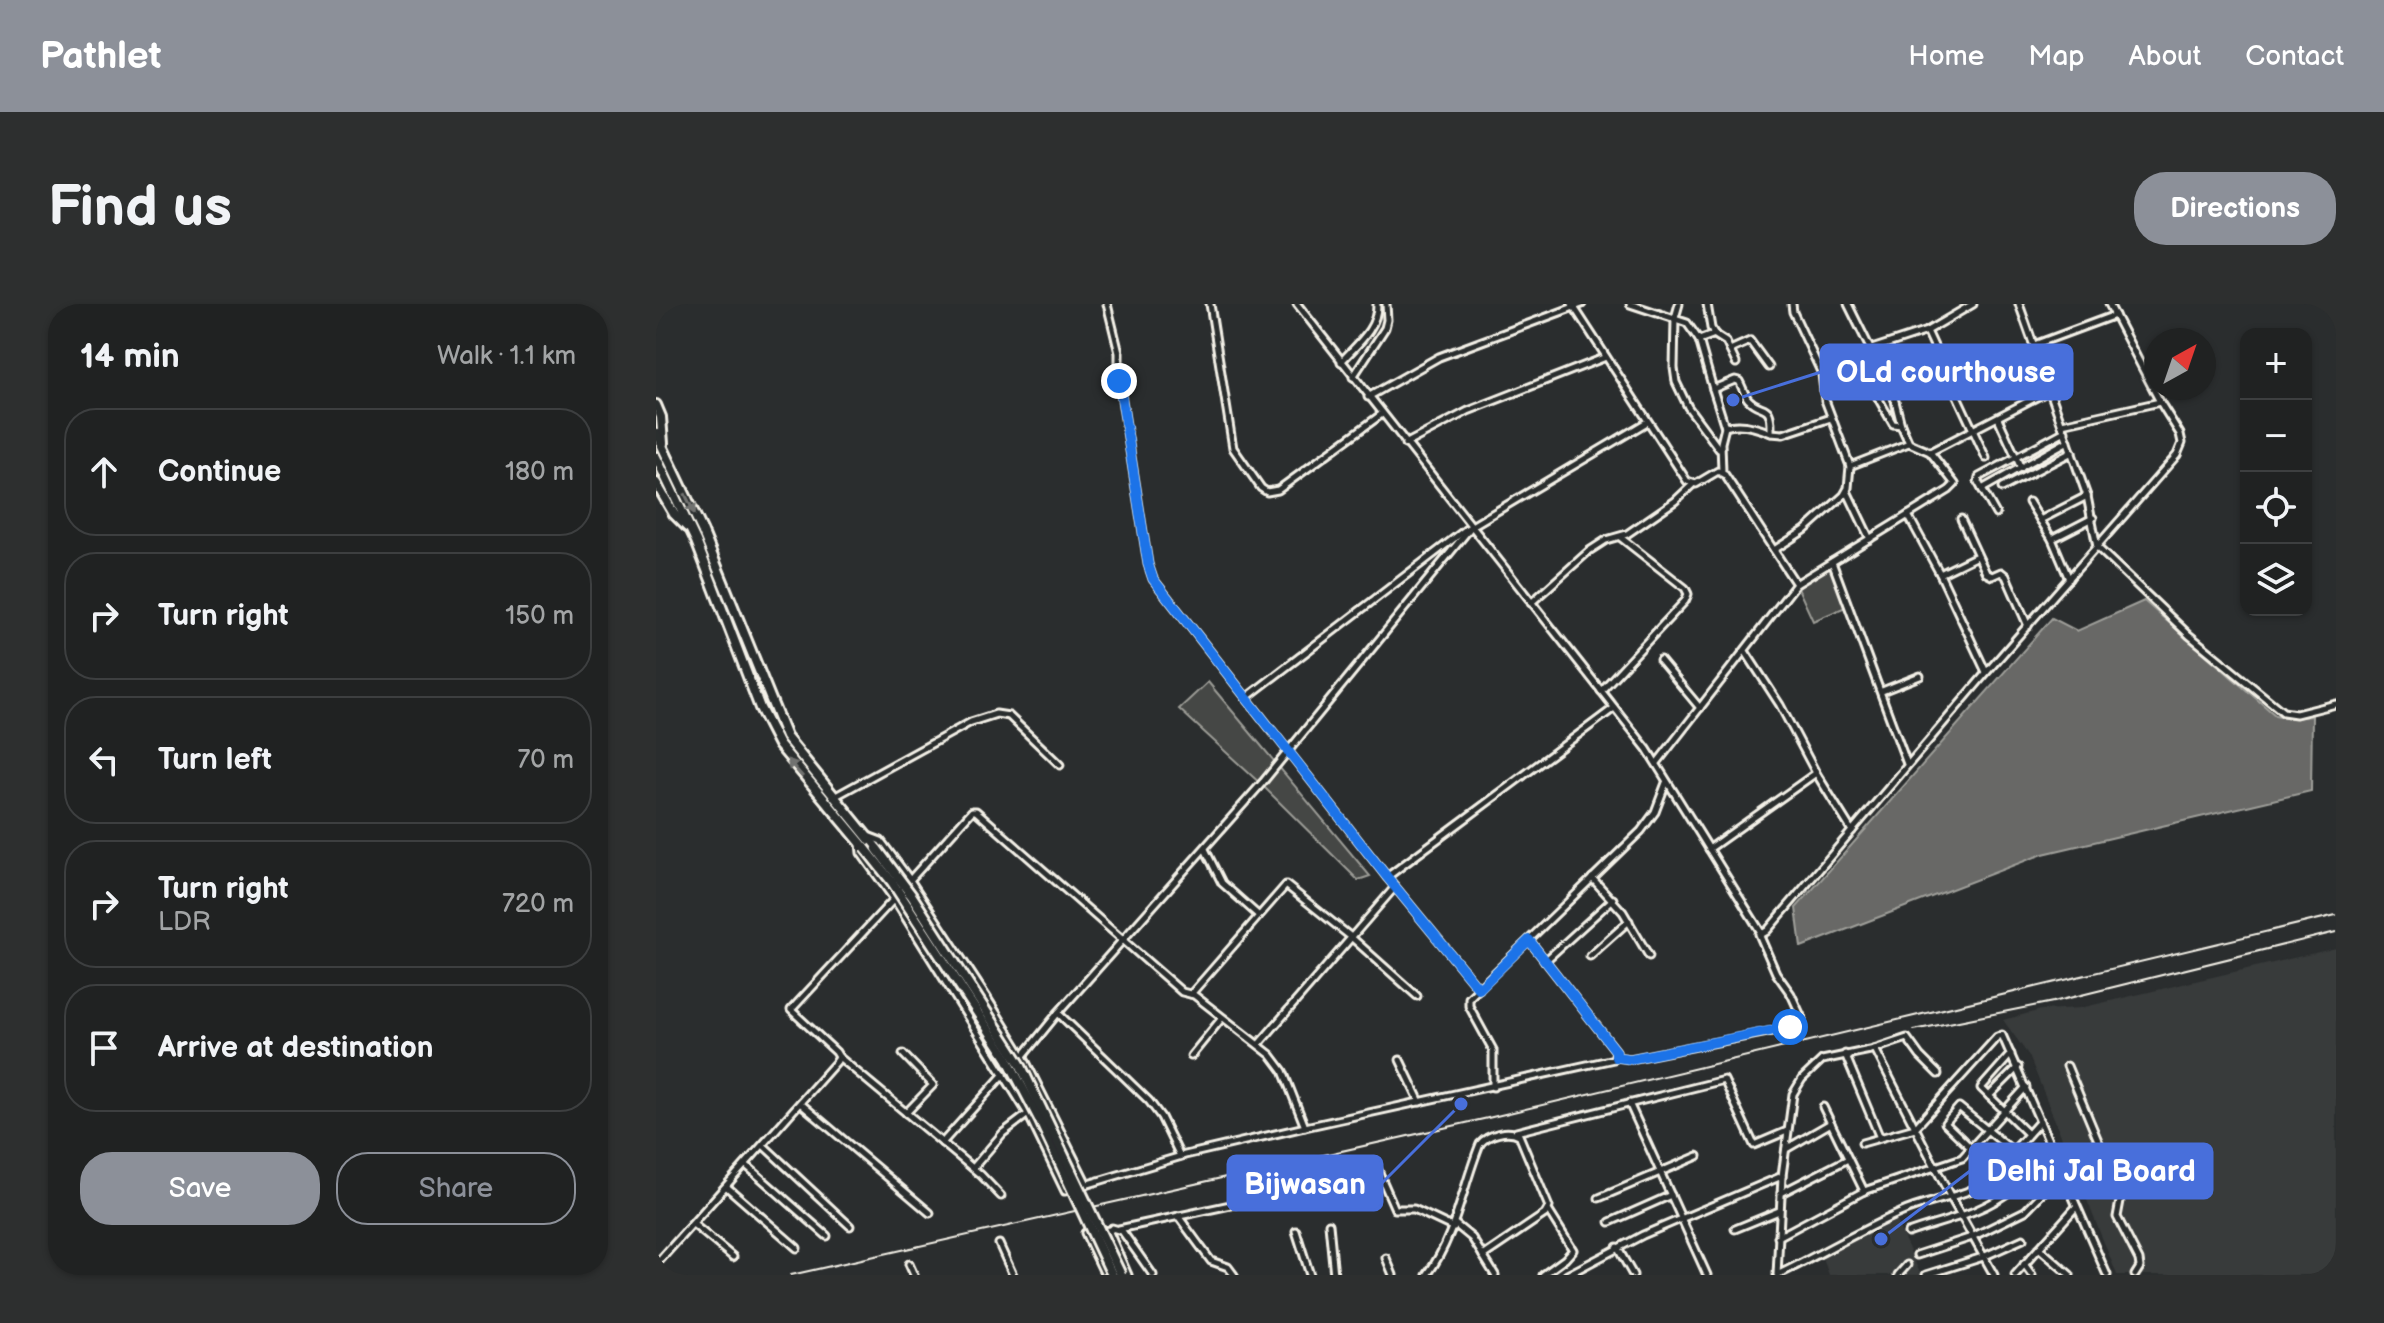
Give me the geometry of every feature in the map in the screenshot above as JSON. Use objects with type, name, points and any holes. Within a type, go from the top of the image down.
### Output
[{"type":"main road","points":[[656,405],[661,417],[664,451]]},
{"type":"main road","points":[[656,433],[702,530],[786,737],[819,787],[864,842],[877,849],[912,896],[1020,1064],[1121,1275]]},
{"type":"main road","points":[[656,457],[691,530],[760,708],[785,755],[834,797],[1007,1058],[1112,1275]]},
{"type":"main road","points":[[656,483],[674,514],[691,530]]},
{"type":"street","points":[[1107,304],[1119,353],[1119,381],[1153,579],[1479,989]]},
{"type":"street","points":[[1210,304],[1233,448],[1267,492],[1278,490],[1382,414]]},
{"type":"street","points":[[1087,1184],[1023,1056],[910,880],[881,841],[864,842],[861,853],[894,899],[1004,1074],[1028,1114],[1065,1191],[1180,1156],[1305,1127],[1616,1057],[1630,1059],[1703,1046],[1794,1027],[1801,1022],[1800,1010],[1780,980],[1759,933],[1657,763],[1297,304]]},
{"type":"street","points":[[1341,362],[1371,329],[1377,304]]},
{"type":"street","points":[[1353,377],[1385,328],[1386,304]]},
{"type":"street","points":[[1368,397],[1439,357],[1582,304]]},
{"type":"street","points":[[1630,304],[1687,323],[1699,340],[1725,427],[1720,451],[1722,472],[1796,584]]},
{"type":"street","points":[[1679,304],[1675,318],[1676,382],[1688,407],[1720,451]]},
{"type":"street","points":[[1707,304],[1715,334],[1726,342],[1736,363]]},
{"type":"street","points":[[1792,304],[1822,374],[1825,400],[1850,466],[1847,490],[1870,539]]},
{"type":"street","points":[[1657,763],[1796,584],[1954,486],[1930,452],[1909,443],[1894,397],[1848,304]]},
{"type":"street","points":[[1872,349],[1927,331],[1973,304]]},
{"type":"street","points":[[2019,304],[2087,496],[2097,547],[2189,635],[2283,712],[2296,714],[2336,704]]},
{"type":"street","points":[[1759,933],[1767,931],[2181,448],[2180,434],[2109,304]]},
{"type":"street","points":[[1573,306],[1647,422],[1692,485]]},
{"type":"street","points":[[2034,345],[2115,315]]},
{"type":"street","points":[[1927,331],[1986,458]]},
{"type":"street","points":[[1699,340],[1715,334]]},
{"type":"street","points":[[1730,350],[1750,341],[1769,367]]},
{"type":"street","points":[[1881,370],[1936,353]]},
{"type":"street","points":[[1405,444],[1468,411],[1606,357]]},
{"type":"street","points":[[1713,389],[1739,381],[1748,399],[1768,412],[1771,433]]},
{"type":"street","points":[[1930,452],[2050,390]]},
{"type":"street","points":[[1878,398],[1893,424],[1901,425]]},
{"type":"street","points":[[2062,424],[2160,402]]},
{"type":"street","points":[[1725,427],[1755,427],[1783,434],[1831,418]]},
{"type":"street","points":[[1998,418],[2025,476]]},
{"type":"street","points":[[1246,698],[1390,585],[1471,527],[1647,422]]},
{"type":"street","points":[[1996,514],[1979,477],[2065,431]]},
{"type":"street","points":[[1982,489],[2068,441]]},
{"type":"street","points":[[1850,466],[1909,443]]},
{"type":"street","points":[[2002,488],[2072,452]]},
{"type":"street","points":[[1531,603],[1589,551],[1606,540],[1620,537],[1712,473],[1722,472]]},
{"type":"street","points":[[1774,550],[1805,530],[1847,490]]},
{"type":"street","points":[[2040,520],[2087,496]]},
{"type":"street","points":[[2029,502],[2052,539],[2069,579]]},
{"type":"street","points":[[1908,515],[1940,574],[1986,673]]},
{"type":"street","points":[[2052,539],[2093,518]]},
{"type":"street","points":[[1961,519],[1988,575],[2001,572],[2006,576],[2028,626]]},
{"type":"street","points":[[1023,1056],[1288,751],[1471,527]]},
{"type":"street","points":[[1601,691],[1685,601],[1688,594],[1685,588],[1620,537]]},
{"type":"street","points":[[1940,574],[1977,556]]},
{"type":"street","points":[[1832,562],[1908,765]]},
{"type":"street","points":[[1745,651],[1780,705],[1816,773],[1852,831]]},
{"type":"street","points":[[1660,660],[1700,708]]},
{"type":"street","points":[[1882,691],[1920,676]]},
{"type":"street","points":[[1387,877],[1614,708]]},
{"type":"street","points":[[834,797],[971,722],[996,714],[1009,716],[1060,765]]},
{"type":"street","points":[[1709,849],[1816,773]]},
{"type":"street","points":[[1493,1087],[1493,1050],[1468,1001],[1647,824],[1667,782]]},
{"type":"street","points":[[910,880],[974,811],[1182,992],[1191,994],[1259,1044],[1283,1071],[1305,1127]]},
{"type":"street","points":[[1205,849],[1218,879],[1258,915]]},
{"type":"street","points":[[1592,878],[1613,899],[1649,956]]},
{"type":"street","points":[[1191,994],[1283,885],[1289,885],[1417,996]]},
{"type":"street","points":[[1259,1044],[1395,887]]},
{"type":"street","points":[[894,899],[791,1010],[839,1057],[973,1168],[1001,1196]]},
{"type":"street","points":[[1545,961],[1613,899]]},
{"type":"street","points":[[1590,956],[1629,921]]},
{"type":"street","points":[[1529,940],[1616,1051],[1616,1057]]},
{"type":"street","points":[[1058,1013],[1149,1101],[1161,1117],[1180,1156]]},
{"type":"street","points":[[1191,1056],[1222,1018]]},
{"type":"street","points":[[1862,1143],[1915,1128],[1998,1036],[2004,1036],[2107,1275]]},
{"type":"street","points":[[1938,1074],[1907,1038],[1822,1060],[1797,1086],[1791,1105],[1780,1193],[1777,1275],[1903,1211],[1983,1185],[2040,1121]]},
{"type":"street","points":[[1874,1049],[1994,1275]]},
{"type":"street","points":[[903,1054],[933,1085],[906,1113]]},
{"type":"street","points":[[1845,1054],[1880,1138]]},
{"type":"street","points":[[2011,1054],[1981,1086],[2028,1134]]},
{"type":"street","points":[[660,1260],[839,1057]]},
{"type":"street","points":[[1400,1060],[1420,1102]]},
{"type":"street","points":[[2067,1066],[2119,1191],[2117,1217],[2139,1260],[2140,1267],[2135,1275]]},
{"type":"street","points":[[1989,1096],[2018,1067]]},
{"type":"street","points":[[942,1143],[1004,1074]]},
{"type":"street","points":[[1427,1275],[1454,1226],[1459,1203],[1483,1140],[1724,1080],[1754,1145],[1788,1130]]},
{"type":"street","points":[[1778,1237],[1864,1191],[1962,1158],[2026,1087]]},
{"type":"street","points":[[800,1103],[930,1213]]},
{"type":"street","points":[[1629,1103],[1706,1275]]},
{"type":"street","points":[[1972,1149],[1947,1126],[1947,1119],[1961,1106],[2013,1151]]},
{"type":"street","points":[[1823,1107],[1864,1191]]},
{"type":"street","points":[[973,1168],[1003,1133],[1028,1114]]},
{"type":"street","points":[[1786,1149],[1831,1123]]},
{"type":"street","points":[[1516,1132],[1549,1203],[1548,1210],[1573,1250],[1543,1275]]},
{"type":"street","points":[[763,1145],[850,1226]]},
{"type":"street","points":[[1908,1233],[1993,1202],[2009,1192],[2051,1147]]},
{"type":"street","points":[[1599,1198],[1698,1156]]},
{"type":"street","points":[[1780,1193],[1848,1159]]},
{"type":"street","points":[[746,1165],[827,1236]]},
{"type":"street","points":[[1105,1275],[1085,1233],[1119,1229],[1378,1170],[1395,1209],[1421,1212],[1454,1226],[1472,1238],[1495,1275]]},
{"type":"street","points":[[1917,1255],[1972,1237],[2025,1211],[2062,1173]]},
{"type":"street","points":[[1567,1275],[1617,1247],[1782,1176]]},
{"type":"street","points":[[727,1187],[797,1248]]},
{"type":"street","points":[[1610,1222],[1671,1195]]},
{"type":"street","points":[[2015,1275],[2076,1207]]},
{"type":"street","points":[[1483,1256],[1548,1210]]},
{"type":"street","points":[[1735,1229],[1779,1211]]},
{"type":"street","points":[[1178,1216],[1211,1261],[1228,1267],[1234,1275]]},
{"type":"street","points":[[693,1224],[733,1257]]},
{"type":"street","points":[[1329,1224],[1334,1275]]},
{"type":"street","points":[[1119,1229],[1153,1275]]},
{"type":"street","points":[[1110,1230],[1128,1275]]},
{"type":"street","points":[[1296,1231],[1310,1275]]},
{"type":"street","points":[[1926,1275],[1983,1257],[2023,1239]]},
{"type":"street","points":[[999,1244],[1013,1275]]},
{"type":"street","points":[[1617,1247],[1633,1275]]},
{"type":"street","points":[[2039,1248],[2070,1275]]},
{"type":"street","points":[[1386,1258],[1393,1275]]},
{"type":"street","points":[[909,1264],[914,1275]]},
{"type":"street","points":[[2024,1264],[2032,1275]]},
{"type":"street","points":[[1898,1275],[1907,1265]]},
{"type":"shaded area","points":[[1832,562],[1848,606],[1813,621],[1796,584]]},
{"type":"shaded area","points":[[2144,601],[2275,715],[2291,718],[2312,716],[2311,791],[2043,854],[1801,947],[1796,908],[2052,618],[2077,631]]},
{"type":"shaded area","points":[[1208,682],[1370,876],[1358,880],[1179,709]]},
{"type":"shaded area","points":[[2336,948],[2336,1275],[2117,1275],[2029,1056],[2003,1020],[2041,1010],[2080,1008]]},
{"type":"shaded area","points":[[1896,1221],[1921,1275],[1829,1275],[1822,1256]]},
{"type":"railway","points":[[791,1275],[1488,1118],[2336,915]]},
{"type":"railway","points":[[1914,1030],[2053,1002],[2336,932]]},
{"type":"place","name":"OLd courthouse","points":[[1733,400]]},
{"type":"place","name":"Bijwasan","points":[[1461,1104]]},
{"type":"place","name":"Delhi Jal Board","points":[[1881,1239]]},
{"type":"route","points":[[1119,381],[1153,579],[1479,989],[1529,940],[1616,1051],[1616,1057],[1630,1059],[1790,1027]]}]
